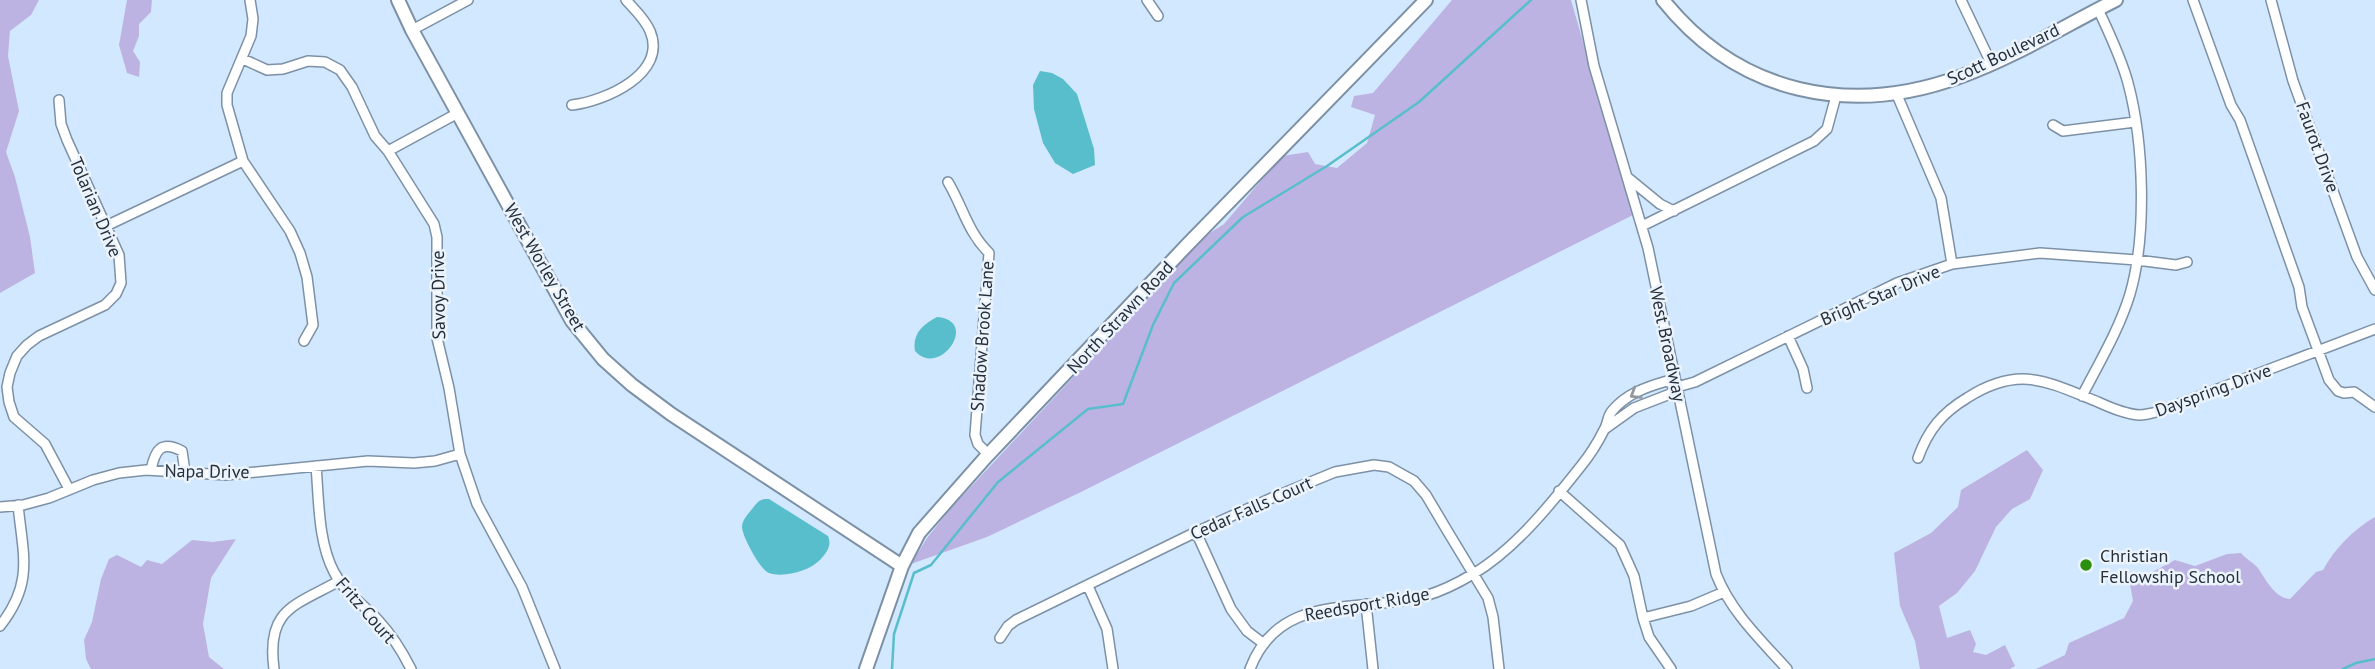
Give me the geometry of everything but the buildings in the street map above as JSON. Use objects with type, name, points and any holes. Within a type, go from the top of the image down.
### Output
[{"type":"street","points":[[250,0],[253,19],[251,36],[227,93],[227,105],[243,161],[290,232],[300,253],[309,288],[313,325],[303,341]]},
{"type":"street","name":"West Worley Street","points":[[398,0],[572,321],[603,359],[671,414],[902,566]]},
{"type":"street","points":[[412,30],[468,0]]},
{"type":"street","points":[[572,105],[590,103],[610,94],[645,70],[651,58],[653,44],[650,30],[626,0]]},
{"type":"street","points":[[1147,0],[1158,16]]},
{"type":"street","name":"North Strawn Road","points":[[866,669],[902,566],[919,533],[988,454],[1426,0]]},
{"type":"street","name":"West Broadway","points":[[1581,0],[1594,66],[1648,248],[1713,562],[1724,592],[1746,624],[1787,669]]},
{"type":"street","name":"Scott Boulevard","points":[[1663,0],[1700,38],[1744,68],[1772,81],[1836,96],[1897,94],[1944,83],[1991,63],[2116,0]]},
{"type":"street","points":[[1961,0],[1991,63]]},
{"type":"street","points":[[2193,0],[2231,105],[2240,120],[2254,159],[2299,287],[2302,307],[2329,380],[2335,388],[2344,393],[2354,392],[2375,407]]},
{"type":"street","name":"Faurot Drive","points":[[2271,0],[2293,81],[2357,257],[2375,290]]},
{"type":"street","points":[[2082,396],[2129,296],[2137,260],[2142,214],[2135,122],[2128,83],[2098,9]]},
{"type":"street","name":"Savoy Drive","points":[[243,59],[267,69],[284,69],[308,61],[325,62],[340,70],[352,87],[375,136],[434,224],[437,237],[437,338],[460,454],[477,504],[522,587],[555,669]]},
{"type":"street","points":[[1897,94],[1941,198],[1952,264]]},
{"type":"street","points":[[1642,226],[1814,141],[1827,129],[1836,96]]},
{"type":"street","name":"Tolarian Drive","points":[[59,100],[61,124],[119,255],[121,282],[116,293],[105,305],[39,336],[27,345],[18,356],[7,387],[15,417],[45,444],[69,489]]},
{"type":"street","points":[[388,152],[457,113]]},
{"type":"street","points":[[2053,125],[2063,131],[2135,122]]},
{"type":"street","points":[[106,226],[243,161]]},
{"type":"street","points":[[1627,177],[1660,204],[1674,211]]},
{"type":"street","name":"Shadow Brook Lane","points":[[948,182],[961,204],[968,226],[978,243],[989,253],[975,435],[978,444],[988,454]]},
{"type":"street","name":"Bright Star Drive","points":[[1677,387],[1695,382],[1897,284],[1952,264],[2040,253],[2176,265],[2187,262]]},
{"type":"street","name":"Dayspring Drive","points":[[1918,458],[1925,439],[1948,410],[1982,388],[2011,379],[2037,379],[2119,411],[2140,415],[2160,411],[2375,329]]},
{"type":"street","points":[[1788,336],[1803,369],[1807,388]]},
{"type":"street","name":"Reedsport Ridge","points":[[1250,669],[1264,644],[1285,624],[1300,615],[1318,610],[1423,597],[1473,574],[1510,547],[1581,466],[1606,428],[1612,411],[1641,388],[1667,381],[1677,387],[1670,394],[1634,408],[1606,428]]},
{"type":"street","points":[[151,470],[154,456],[162,447],[171,445],[182,451],[185,472]]},
{"type":"street","name":"Napa Drive","points":[[0,507],[49,498],[119,473],[151,470],[226,475],[368,461],[414,463],[460,454]]},
{"type":"street","name":"Cedar Falls Court","points":[[1000,638],[1016,620],[1196,532],[1335,472],[1374,465],[1389,467],[1414,481],[1426,495],[1488,598],[1499,669]]},
{"type":"street","name":"Fritz Court","points":[[316,466],[325,546],[330,562],[351,596],[379,622],[411,669]]},
{"type":"street","points":[[1559,491],[1620,545],[1629,559],[1648,637],[1671,669]]},
{"type":"street","points":[[0,626],[10,614],[20,593],[25,571],[18,505]]},
{"type":"street","points":[[1196,532],[1231,609],[1247,631],[1264,644]]},
{"type":"street","points":[[274,669],[271,648],[273,632],[280,618],[288,610],[340,581]]},
{"type":"street","points":[[1088,586],[1107,629],[1113,669]]},
{"type":"street","points":[[1643,618],[1691,606],[1724,592]]},
{"type":"street","points":[[1366,604],[1373,669]]},
{"type":"shaded area","points":[[0,0],[39,0],[31,15],[10,31],[8,56],[19,111],[6,152],[30,237],[35,273],[0,293]]},
{"type":"shaded area","points":[[127,0],[152,0],[151,12],[139,24],[139,36],[133,51],[140,62],[139,77],[127,73],[119,45]]},
{"type":"shaded area","points":[[1452,0],[1571,0],[1633,215],[1083,491],[987,537],[911,564],[951,508],[1205,236],[1224,224],[1282,156],[1308,152],[1315,164],[1337,168],[1367,143],[1375,115],[1351,107],[1354,96],[1373,93]]},
{"type":"shaded area","points":[[1040,71],[1063,79],[1077,94],[1094,149],[1095,165],[1073,174],[1055,163],[1043,143],[1034,109],[1033,85]]},
{"type":"shaded area","points":[[937,317],[949,320],[955,328],[956,336],[952,346],[944,353],[935,358],[925,358],[915,351],[915,339],[923,326]]},
{"type":"shaded area","points":[[2027,450],[2043,470],[2030,499],[2012,509],[1996,527],[1975,571],[1957,593],[1939,606],[1947,638],[1970,630],[1976,644],[1973,652],[1986,655],[2005,645],[2015,666],[2010,669],[1920,669],[1915,641],[1900,606],[1894,553],[1931,533],[1958,507],[1961,490]]},
{"type":"shaded area","points":[[765,499],[828,536],[828,549],[820,560],[810,567],[789,574],[769,573],[761,566],[748,545],[742,527],[755,505]]},
{"type":"shaded area","points":[[2375,517],[2375,669],[2036,669],[2065,655],[2069,643],[2124,618],[2133,601],[2130,584],[2175,560],[2195,566],[2227,554],[2241,553],[2258,568],[2275,592],[2290,599],[2316,572],[2323,570],[2345,540]]},
{"type":"shaded area","points":[[236,539],[211,578],[203,624],[209,657],[224,669],[91,669],[86,659],[84,640],[92,622],[101,579],[109,559],[117,555],[141,567],[147,560],[162,564],[192,540],[213,542]]},
{"type":"waterway","points":[[892,669],[894,634],[914,573],[931,565],[998,482],[1088,409],[1123,404],[1153,325],[1174,283],[1243,217],[1327,166],[1419,102],[1531,0]]},
{"type":"waterway","points":[[2343,669],[2375,659]]},
{"type":"place","name":"Christian Fellowship School","points":[[2086,565]]}]
